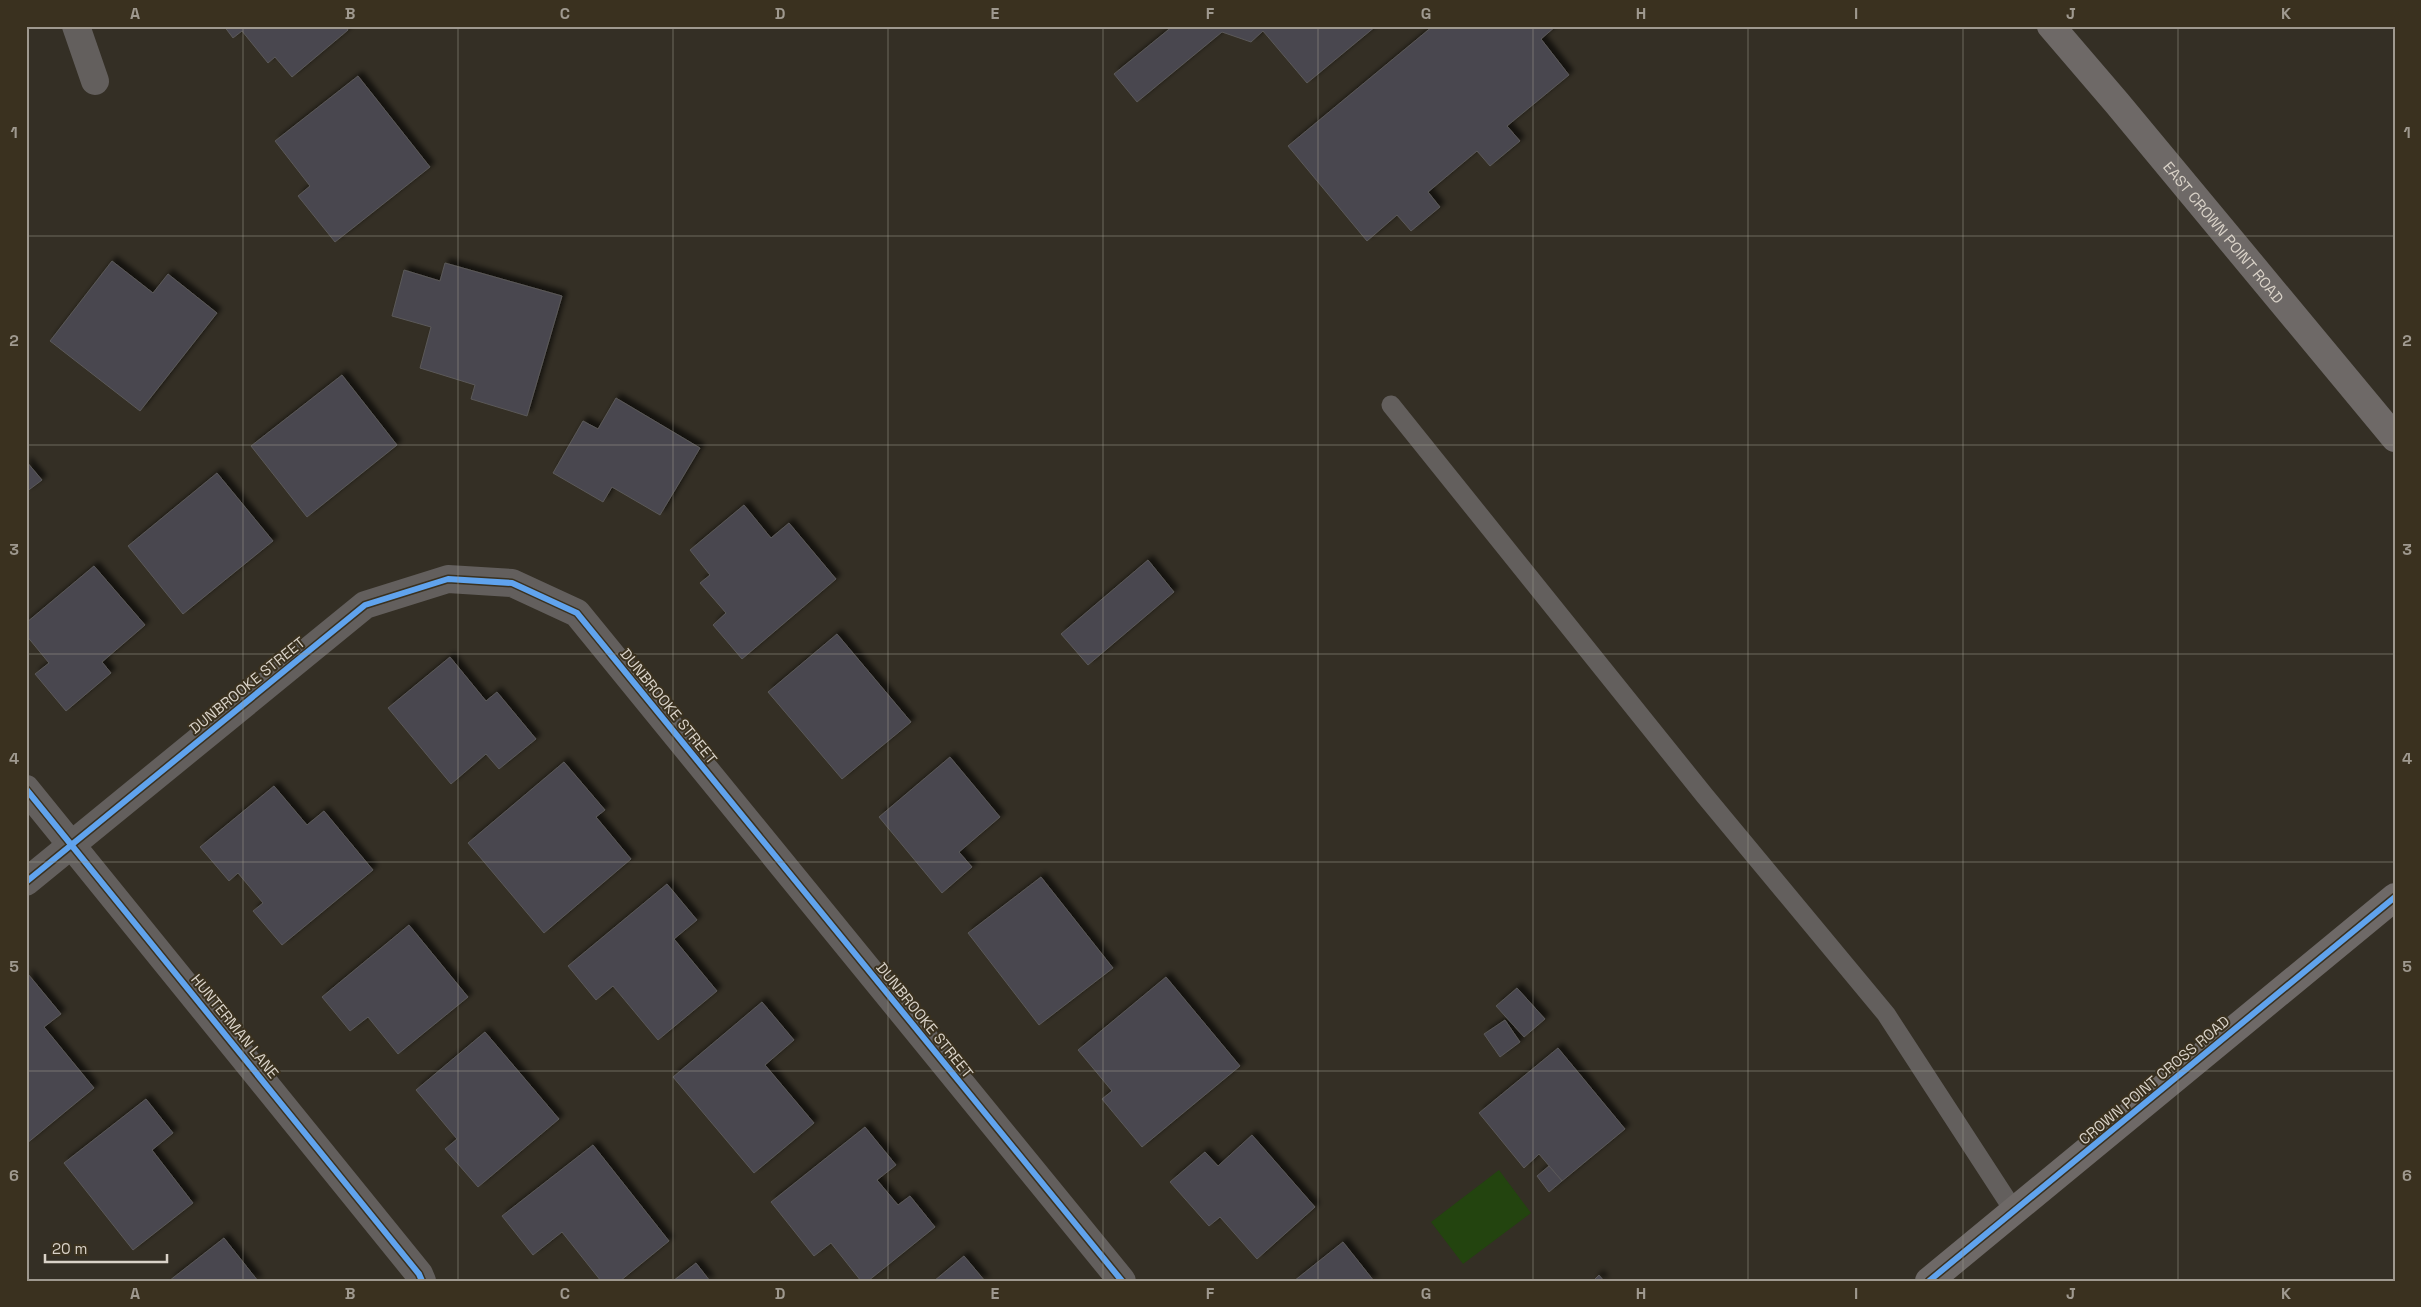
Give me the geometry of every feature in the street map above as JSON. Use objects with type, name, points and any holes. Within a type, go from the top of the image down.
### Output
[{"type":"street","points":[[76,26],[95,81]]},
{"type":"street","name":"EAST CROWN POINT ROAD","points":[[2055,28],[2395,438]]},
{"type":"street","name":"DUNBROOKE STREET","points":[[26,882],[365,604],[448,579],[512,583],[577,612],[1122,1281]]},
{"type":"street","name":"HUNTERMAN LANE","points":[[26,789],[419,1274],[422,1281]]},
{"type":"street","name":"CROWN POINT CROSS ROAD","points":[[1929,1281],[2395,897]]},
{"type":"lane","points":[[1391,405],[1705,796],[1886,1014],[2014,1211]]},
{"type":"green space","points":[[1499,1170],[1531,1213],[1463,1264],[1431,1222]]},
{"type":"building","points":[[224,26],[345,26],[348,30],[292,77],[275,57],[268,63],[242,31],[233,38]]},
{"type":"building","points":[[1173,26],[1376,26],[1307,83],[1263,31],[1251,42],[1222,32],[1137,102],[1114,74]]},
{"type":"building","points":[[1433,26],[1556,26],[1541,39],[1569,75],[1507,126],[1520,141],[1490,166],[1477,151],[1428,192],[1440,207],[1411,231],[1397,215],[1367,241],[1288,146]]},
{"type":"building","points":[[358,76],[430,167],[335,242],[298,196],[310,186],[275,141]]},
{"type":"building","points":[[112,261],[153,293],[168,274],[217,313],[140,411],[50,341]]},
{"type":"building","points":[[445,263],[562,296],[527,416],[471,399],[475,385],[420,368],[431,327],[392,316],[404,270],[440,281]]},
{"type":"building","points":[[342,375],[397,445],[307,517],[251,446]]},
{"type":"building","points":[[616,398],[700,448],[660,515],[612,487],[603,502],[553,473],[583,421],[598,429]]},
{"type":"building","points":[[26,461],[42,480],[26,492]]},
{"type":"building","points":[[217,473],[273,541],[183,614],[128,546]]},
{"type":"building","points":[[744,505],[771,538],[789,523],[836,579],[742,659],[713,625],[726,613],[700,583],[710,575],[690,550]]},
{"type":"building","points":[[1148,560],[1174,592],[1088,665],[1061,634]]},
{"type":"building","points":[[94,566],[145,625],[102,662],[111,673],[66,711],[35,674],[49,663],[26,635],[26,623]]},
{"type":"building","points":[[837,634],[911,722],[842,779],[768,692]]},
{"type":"building","points":[[450,657],[486,701],[497,692],[536,739],[499,769],[486,754],[451,784],[388,708]]},
{"type":"building","points":[[950,757],[1000,817],[959,852],[972,867],[942,893],[879,817]]},
{"type":"building","points":[[564,762],[605,810],[596,817],[631,859],[544,933],[468,843]]},
{"type":"building","points":[[274,786],[307,825],[324,811],[373,870],[282,945],[253,911],[263,903],[238,873],[229,881],[200,847]]},
{"type":"building","points":[[1041,877],[1113,968],[1039,1025],[968,933]]},
{"type":"building","points":[[667,884],[697,920],[674,939],[717,991],[658,1040],[613,986],[596,1000],[568,966]]},
{"type":"building","points":[[409,925],[468,997],[398,1054],[368,1017],[350,1031],[322,997]]},
{"type":"building","points":[[28,974],[61,1014],[44,1027],[94,1088],[26,1144]]},
{"type":"building","points":[[1166,977],[1240,1066],[1142,1147],[1102,1099],[1112,1091],[1078,1050]]},
{"type":"building","points":[[1517,988],[1545,1019],[1524,1037],[1496,1006]]},
{"type":"building","points":[[762,1002],[794,1040],[765,1065],[814,1123],[754,1173],[673,1077]]},
{"type":"building","points":[[1505,1020],[1520,1042],[1500,1057],[1484,1034]]},
{"type":"building","points":[[485,1032],[559,1119],[478,1187],[445,1149],[457,1139],[416,1090]]},
{"type":"building","points":[[1558,1048],[1625,1129],[1562,1181],[1539,1154],[1524,1168],[1479,1113]]},
{"type":"building","points":[[146,1099],[173,1133],[152,1150],[193,1203],[133,1250],[64,1163]]},
{"type":"building","points":[[865,1127],[896,1165],[877,1180],[898,1205],[910,1196],[935,1227],[868,1281],[861,1281],[831,1243],[814,1256],[771,1202]]},
{"type":"building","points":[[1252,1135],[1315,1207],[1257,1259],[1220,1217],[1209,1226],[1170,1182],[1205,1152],[1218,1166]]},
{"type":"building","points":[[593,1145],[669,1241],[620,1281],[601,1281],[562,1232],[533,1255],[502,1216]]},
{"type":"building","points":[[1549,1166],[1562,1181],[1549,1192],[1537,1176]]},
{"type":"building","points":[[224,1238],[258,1281],[169,1281]]},
{"type":"building","points":[[1343,1242],[1374,1281],[1294,1281]]},
{"type":"building","points":[[964,1256],[985,1281],[934,1281]]},
{"type":"building","points":[[696,1263],[710,1281],[673,1281]]},
{"type":"building","points":[[1599,1275],[1604,1281],[1593,1281]]},
{"type":"cycle path","points":[[26,882],[365,605],[448,579],[512,583],[577,613],[1122,1281]]},
{"type":"cycle path","points":[[26,789],[419,1274],[422,1281]]},
{"type":"cycle path","points":[[1929,1281],[2395,897]]}]
